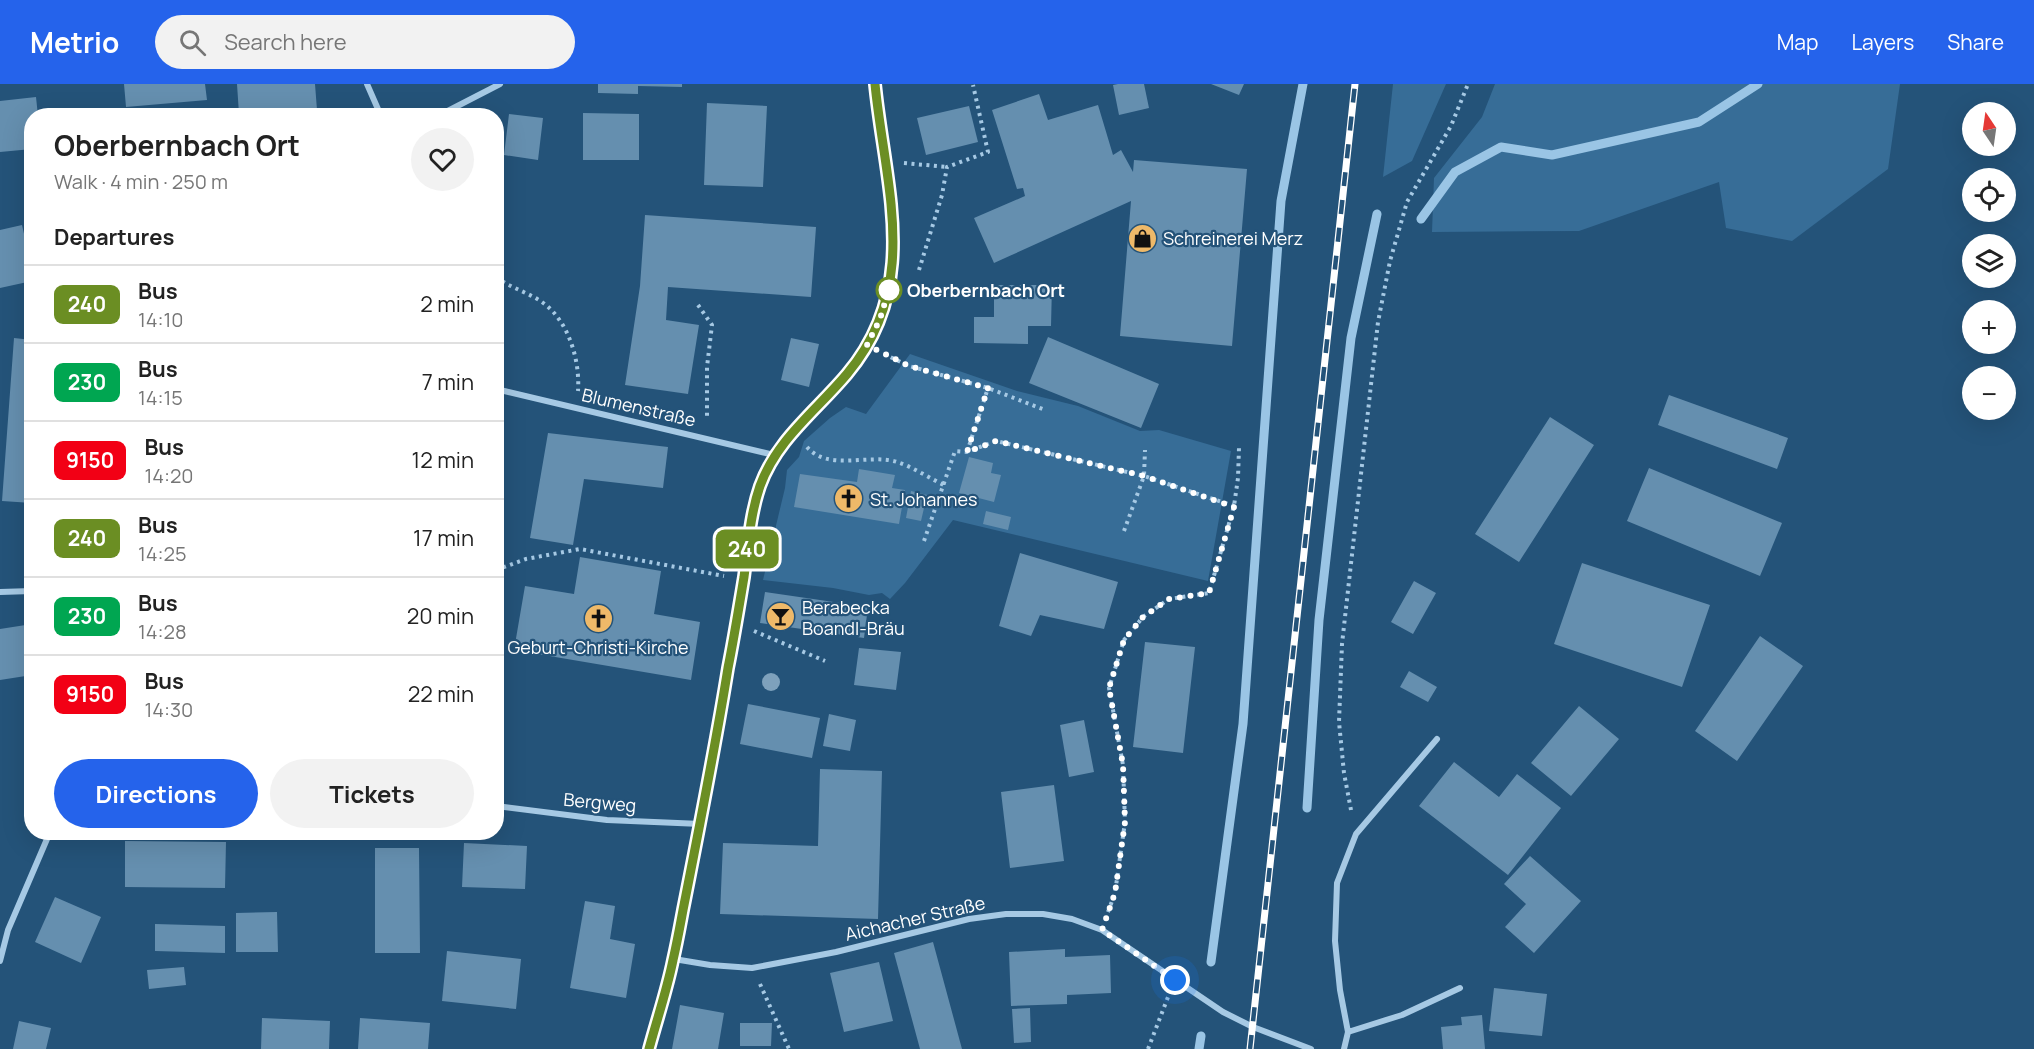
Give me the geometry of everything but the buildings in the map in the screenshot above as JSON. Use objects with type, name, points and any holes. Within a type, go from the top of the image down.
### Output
[{"type":"street","points":[[367,84],[378,108]]},
{"type":"street","points":[[454,108],[500,84]]},
{"type":"street","points":[[649,1049],[674,959],[701,824],[749,536],[760,487],[774,455],[792,431],[819,406],[849,372],[867,345],[880,319],[891,282],[894,240],[891,199],[875,84]]},
{"type":"street","name":"Blumenstraße","points":[[504,391],[774,455]]},
{"type":"street","points":[[0,592],[24,591]]},
{"type":"street","points":[[1344,1049],[1348,1032],[1340,990],[1335,941],[1337,884],[1356,834],[1437,739]]},
{"type":"street","name":"Bergweg","points":[[504,807],[607,820],[701,824]]},
{"type":"street","points":[[0,960],[8,930],[47,840]]},
{"type":"street","name":"Aichacher Straße","points":[[674,959],[710,965],[752,968],[795,961],[969,919],[1006,914],[1043,914],[1072,919],[1102,930],[1223,1012],[1253,1028],[1311,1049]]},
{"type":"street","points":[[1348,1032],[1402,1015],[1460,988]]},
{"type":"path","points":[[886,161],[947,167],[988,152],[973,84]]},
{"type":"path","points":[[1356,834],[1344,773],[1339,722],[1342,644],[1378,322],[1390,261],[1407,202],[1451,126],[1468,84]]},
{"type":"path","points":[[919,270],[942,195],[947,167]]},
{"type":"path","points":[[504,283],[546,305],[560,320],[576,359],[579,379],[577,408]]},
{"type":"path","points":[[698,305],[712,325],[707,367],[708,439]]},
{"type":"path","points":[[867,345],[909,366],[988,388],[1045,410]]},
{"type":"path","points":[[967,452],[988,388]]},
{"type":"path","points":[[792,431],[811,452],[827,460],[896,461],[944,485]]},
{"type":"path","points":[[924,541],[955,451],[967,452],[996,441],[1144,476],[1234,507]]},
{"type":"path","points":[[1102,930],[1115,893],[1125,822],[1123,765],[1109,688],[1124,640],[1143,617],[1169,599],[1209,593],[1234,507],[1239,448]]},
{"type":"path","points":[[1124,531],[1144,476],[1145,450]]},
{"type":"path","points":[[504,567],[526,559],[580,549],[743,580]]},
{"type":"path","points":[[736,624],[825,661]]},
{"type":"path","points":[[752,968],[789,1049]]},
{"type":"path","points":[[1148,1049],[1175,980]]},
{"type":"shaded area","points":[[1393,84],[1446,84],[1412,161],[1383,177]]},
{"type":"shaded area","points":[[1495,84],[1900,84],[1888,169],[1792,241],[1726,228],[1719,182],[1579,231],[1432,232],[1434,178],[1482,117]]},
{"type":"shaded area","points":[[910,354],[1017,391],[1078,406],[1140,431],[1159,430],[1231,451],[1208,581],[953,520],[890,599],[882,593],[869,595],[833,588],[763,580],[785,488],[787,470],[799,457],[804,441],[846,407],[866,414]]},
{"type":"waterway","points":[[1211,962],[1243,724],[1281,201],[1303,84]]},
{"type":"waterway","points":[[1421,219],[1455,172],[1501,147],[1552,155],[1699,122],[1758,84]]},
{"type":"waterway","points":[[1307,808],[1319,620],[1351,338],[1377,214]]},
{"type":"waterway","points":[[1199,1049],[1201,1036]]},
{"type":"railway","points":[[1250,1049],[1355,84]]},
{"type":"bus line","name":"240","points":[[649,1049],[674,959],[701,824],[749,536],[760,487],[774,455],[792,431],[819,406],[849,372],[867,345],[880,319],[891,282],[894,240],[891,199],[875,84]]},
{"type":"place","name":"Schreinerei Merz","points":[[1142,238]]},
{"type":"place","name":"Oberbernbach Ort","points":[[889,290]]},
{"type":"place","name":"St. Johannes","points":[[849,499]]},
{"type":"place","name":"Berabecka Boandl-Bräu","points":[[781,617]]},
{"type":"place","name":"Geburt-Christi-Kirche","points":[[598,618]]},
{"type":"route","points":[[889,290],[891,282],[880,319],[867,345],[909,366],[988,388],[967,452],[996,441],[1144,476],[1234,507],[1209,593],[1169,599],[1143,617],[1124,640],[1109,688],[1123,765],[1125,822],[1115,893],[1102,930],[1175,980]]}]
